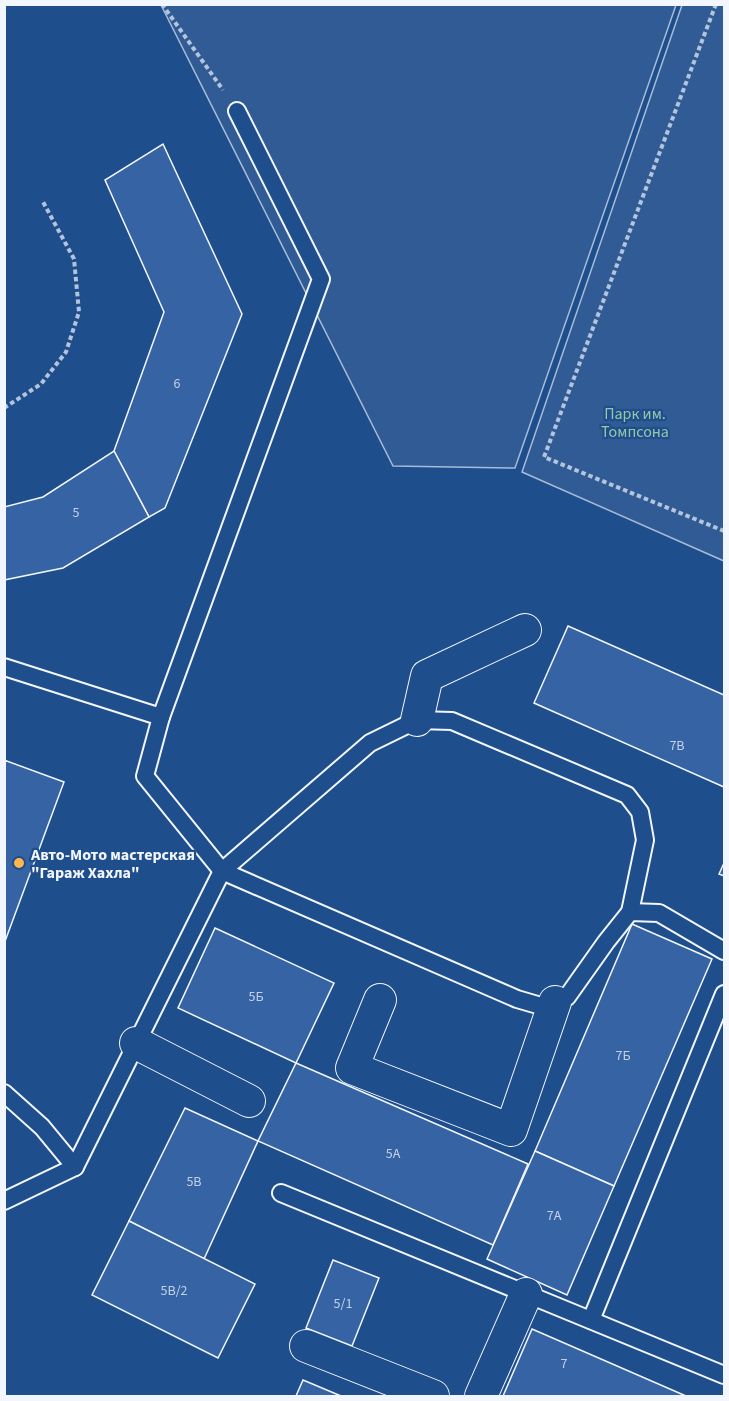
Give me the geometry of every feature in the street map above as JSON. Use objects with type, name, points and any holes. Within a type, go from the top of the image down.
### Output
[{"type":"street","points":[[417,720],[428,676],[525,630]]},
{"type":"street","points":[[380,999],[352,1068],[511,1130],[555,1002]]},
{"type":"street","points":[[136,1043],[249,1101]]},
{"type":"street","points":[[481,1396],[526,1294]]},
{"type":"street","points":[[306,1346],[432,1396]]},
{"type":"lane","points":[[4,1201],[75,1167],[222,871],[370,743],[417,720],[452,721],[627,795],[640,812],[645,840],[630,912],[567,997],[541,1006],[517,999],[222,871],[145,776],[161,717],[321,279],[237,111]]},
{"type":"lane","points":[[4,667],[161,717]]},
{"type":"lane","points":[[630,912],[659,913],[724,951]]},
{"type":"lane","points":[[591,1320],[724,994]]},
{"type":"lane","points":[[4,1093],[42,1127],[75,1167]]},
{"type":"lane","points":[[281,1192],[724,1375]]},
{"type":"path","points":[[162,4],[237,111]]},
{"type":"path","points":[[716,4],[544,457],[724,531]]},
{"type":"path","points":[[4,408],[41,384],[66,352],[79,312],[74,259],[42,200]]},
{"type":"shaded area","points":[[161,5],[676,5],[515,468],[393,466]]},
{"type":"shaded area","name":"Парк им. Томпсона","points":[[682,5],[724,5],[724,561],[522,472]]},
{"type":"building","points":[[163,144],[242,314],[165,508],[149,517],[114,451],[164,312],[105,180]]},
{"type":"building","points":[[114,451],[149,517],[63,568],[4,580],[4,507],[43,497]]},
{"type":"building","points":[[568,626],[724,695],[724,787],[534,703]]},
{"type":"building","name":"Авто-Мото мастерская \"Гараж Хахла\"","points":[[4,760],[64,782],[4,944]]},
{"type":"building","points":[[724,863],[724,876],[719,874]]},
{"type":"building","points":[[632,924],[712,959],[614,1186],[535,1151]]},
{"type":"building","points":[[215,928],[334,983],[296,1063],[178,1008]]},
{"type":"building","points":[[296,1063],[528,1164],[493,1245],[258,1141]]},
{"type":"building","points":[[185,1108],[258,1141],[204,1259],[129,1221]]},
{"type":"building","points":[[535,1151],[614,1186],[567,1295],[487,1259]]},
{"type":"building","points":[[129,1221],[255,1284],[218,1358],[92,1295]]},
{"type":"building","points":[[333,1260],[379,1278],[352,1346],[306,1328]]},
{"type":"building","points":[[532,1329],[686,1396],[503,1396]]},
{"type":"building","points":[[303,1380],[341,1396],[296,1396]]},
{"type":"place","name":"Авто-Мото мастерская \"Гараж Хахла\"","points":[[19,863]]}]
